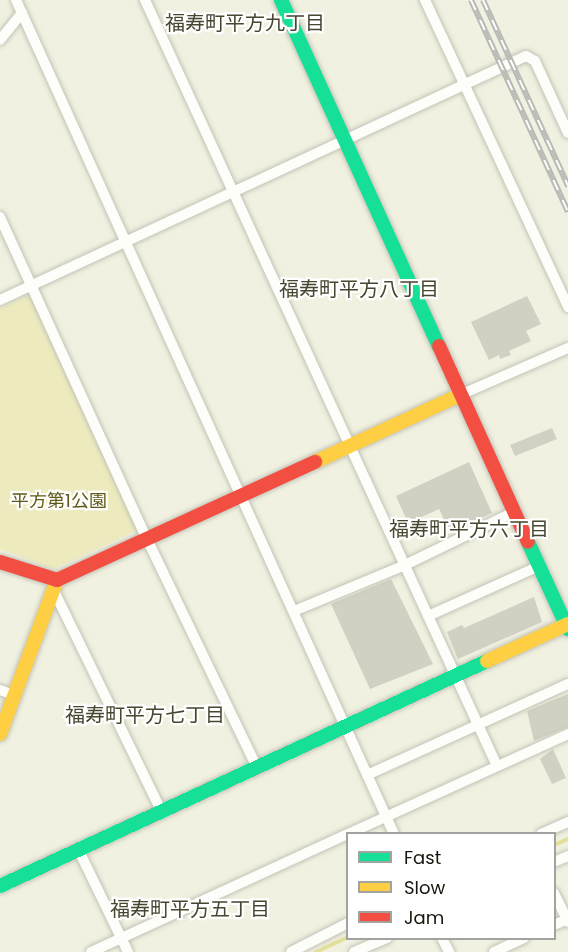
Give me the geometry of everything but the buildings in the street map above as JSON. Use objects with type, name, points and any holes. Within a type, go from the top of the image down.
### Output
[{"type":"street","points":[[16,0],[124,243],[242,495],[393,832]]},
{"type":"street","points":[[145,0],[497,766]]},
{"type":"street","points":[[0,886],[567,626],[281,0]]},
{"type":"street","points":[[424,0],[467,85],[568,307]]},
{"type":"street","points":[[0,40],[22,13]]},
{"type":"street","points":[[0,300],[526,56],[532,58],[568,134]]},
{"type":"street","points":[[0,217],[147,539],[257,768]]},
{"type":"street","points":[[0,734],[55,586],[147,539],[460,395],[568,348]]},
{"type":"street","points":[[294,611],[405,565],[514,512]]},
{"type":"street","points":[[0,562],[55,586],[162,812]]},
{"type":"street","points":[[428,616],[539,566]]},
{"type":"street","points":[[367,775],[568,684]]},
{"type":"street","points":[[0,690],[14,695]]},
{"type":"street","points":[[352,832],[568,734]]},
{"type":"street","points":[[546,832],[568,822]]},
{"type":"street","points":[[91,952],[346,835]]},
{"type":"street","points":[[79,851],[128,952]]},
{"type":"street","points":[[556,895],[568,920]]},
{"type":"street","points":[[291,952],[346,924]]},
{"type":"street","points":[[354,952],[384,940]]},
{"type":"street","points":[[494,952],[523,940]]},
{"type":"green space","name":"平方第1公園","points":[[29,294],[138,530],[54,569],[0,549],[0,308]]},
{"type":"waterway","points":[[556,844],[568,839]]},
{"type":"waterway","points":[[316,952],[346,938]]},
{"type":"railway","points":[[471,0],[568,212]]},
{"type":"railway","points":[[483,0],[568,186]]},
{"type":"traffic: fast","points":[[281,0],[439,346]]},
{"type":"traffic: fast","points":[[528,542],[568,629]]},
{"type":"traffic: fast","points":[[0,886],[487,661]]},
{"type":"traffic: slow","points":[[315,462],[460,395]]},
{"type":"traffic: slow","points":[[0,734],[57,580]]},
{"type":"traffic: slow","points":[[487,661],[568,624]]},
{"type":"traffic: jam","points":[[439,346],[528,542]]},
{"type":"traffic: jam","points":[[0,562],[57,580],[315,462]]},
{"type":"district","name":"福寿町平方九丁目","points":[[245,23]]},
{"type":"district","name":"福寿町平方八丁目","points":[[359,289]]},
{"type":"district","name":"福寿町平方六丁目","points":[[469,529]]},
{"type":"district","name":"福寿町平方七丁目","points":[[145,715]]},
{"type":"district","name":"福寿町平方五丁目","points":[[190,909]]}]
